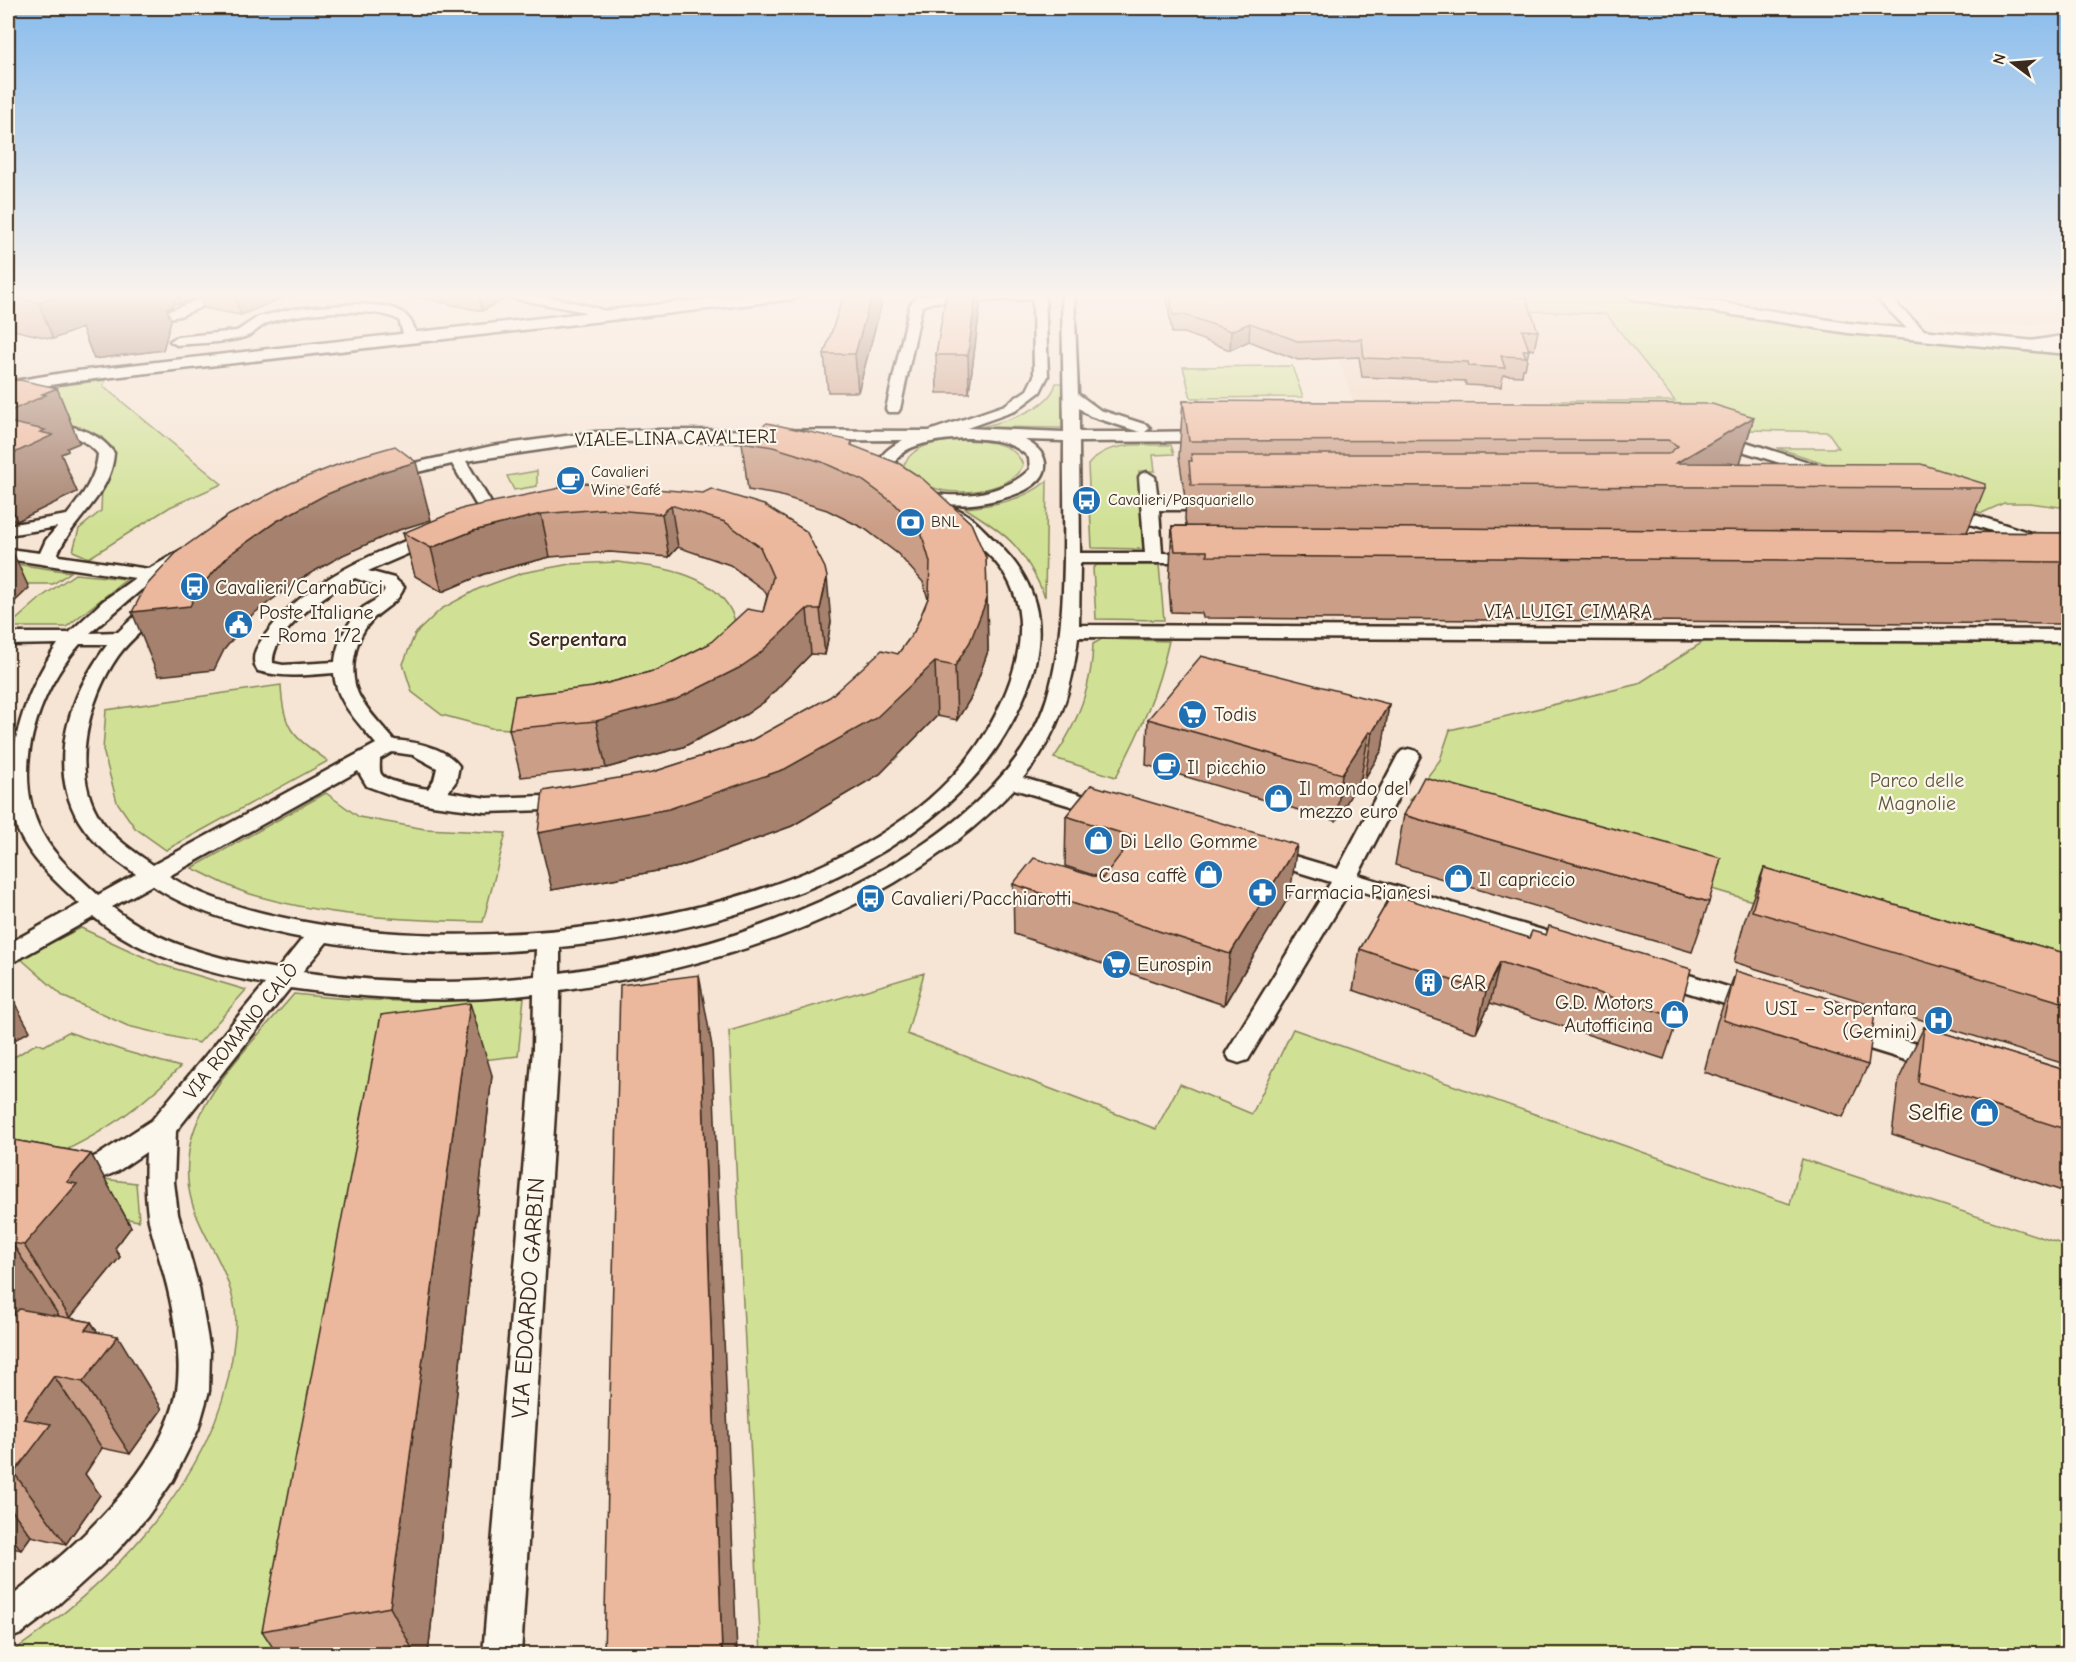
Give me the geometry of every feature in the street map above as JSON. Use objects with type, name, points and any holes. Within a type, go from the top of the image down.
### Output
[{"type":"street","points":[[8,387],[118,372]]},
{"type":"street","points":[[893,409],[901,372]]},
{"type":"street","name":"VIALE LINA CAVALIERI","points":[[372,486],[552,441],[627,435],[931,436],[1005,410],[1020,402],[1036,388],[1041,372]]},
{"type":"street","points":[[203,546],[152,574],[113,602],[72,638],[47,673],[27,718],[15,777],[18,803],[28,829],[41,851],[57,871],[118,926],[153,943],[214,964],[283,979],[377,989],[452,992],[498,990],[547,984],[648,968],[779,928],[854,895],[898,870],[946,838],[982,809],[1009,781],[1035,747],[1048,721],[1061,683],[1068,631],[1072,460],[1070,372]]},
{"type":"street","points":[[8,378],[69,377]]},
{"type":"street","points":[[1071,395],[1089,410],[1105,418],[1181,436]]},
{"type":"street","points":[[8,429],[71,431],[91,437],[104,449],[107,459],[93,495],[51,546],[49,553],[51,559]]},
{"type":"street","points":[[966,433],[1005,438],[1025,446],[1037,457],[1038,470],[1034,476]]},
{"type":"street","points":[[892,480],[886,467],[892,455],[907,444],[931,436],[966,433],[1072,437],[1228,436]]},
{"type":"street","points":[[864,474],[892,480],[907,490],[931,497],[962,499],[992,496],[1018,488],[1034,476],[1111,444],[1146,437]]},
{"type":"street","points":[[1699,439],[1724,440],[1845,478]]},
{"type":"street","name":"VIALE LINA CAVALIERI","points":[[459,464],[629,447],[709,448],[769,455]]},
{"type":"street","points":[[459,464],[492,518]]},
{"type":"street","points":[[1147,477],[1154,559]]},
{"type":"street","points":[[8,554],[152,574],[176,586],[121,638],[95,675],[83,703],[75,741],[76,781],[87,815],[96,831],[151,876],[174,889],[218,908],[320,934],[412,942],[548,941],[648,927],[733,906],[794,885],[831,869],[897,833],[922,814],[967,773],[1000,728],[1025,668],[1031,636],[1028,608],[1021,587],[1008,563],[986,540],[931,497]]},
{"type":"street","points":[[1150,505],[1234,505]]},
{"type":"street","points":[[1934,507],[2068,550]]},
{"type":"street","points":[[8,530],[74,519]]},
{"type":"street","points":[[344,667],[276,670],[265,667],[262,660],[276,632],[297,610],[324,589],[405,547],[447,531]]},
{"type":"street","points":[[2019,534],[2030,545],[2031,556]]},
{"type":"street","points":[[1071,558],[1213,559]]},
{"type":"street","points":[[354,572],[388,582],[395,587],[393,595],[366,615],[355,630],[346,651],[344,667],[347,693],[388,746]]},
{"type":"street","name":"VIA LUIGI CIMARA","points":[[1068,631],[2068,636]]},
{"type":"street","points":[[8,639],[121,638]]},
{"type":"street","points":[[8,954],[388,746],[415,749],[442,760],[448,766],[445,781],[432,798]]},
{"type":"street","points":[[1239,1053],[1345,878],[1409,755]]},
{"type":"street","points":[[369,757],[369,771],[375,781],[393,789],[432,798],[502,805],[593,800]]},
{"type":"street","points":[[1009,781],[1135,817]]},
{"type":"street","points":[[922,814],[946,838]]},
{"type":"street","points":[[1245,849],[1584,951]]},
{"type":"street","name":"VIA ROMANO CALÒ","points":[[50,1188],[108,1163],[162,1128],[320,934]]},
{"type":"street","name":"VIA EDOARDO GARBIN","points":[[502,1654],[545,1060],[548,941]]},
{"type":"street","points":[[1630,965],[1778,1011]]},
{"type":"street","points":[[1824,1025],[1958,1066]]},
{"type":"street","points":[[8,1622],[73,1571],[122,1521],[159,1470],[175,1442],[188,1409],[195,1374],[195,1354],[184,1290],[162,1207],[160,1163],[162,1128]]},
{"type":"shaded area","points":[[1343,372],[1652,372],[1676,401],[1353,401]]},
{"type":"green space","points":[[1184,372],[1294,372],[1303,397],[1191,398]]},
{"type":"green space","points":[[1652,372],[2068,372],[2068,508],[2029,503],[2004,503],[1982,513],[1777,448],[1839,448],[1828,432],[1714,429],[1559,409],[1552,401],[1675,401]]},
{"type":"green space","points":[[106,380],[103,386],[222,484],[170,507],[89,558],[73,551],[79,529],[101,511],[102,487],[115,455],[101,436],[63,426],[8,392]]},
{"type":"green space","points":[[1056,383],[1062,383],[1062,428],[980,427],[1013,418],[1035,407],[1045,401]]},
{"type":"green space","points":[[946,441],[990,442],[1006,447],[1019,457],[1023,465],[1017,474],[1007,481],[970,492],[944,491],[930,486],[903,467],[907,459],[920,448]]},
{"type":"green space","points":[[1132,445],[1171,445],[1174,454],[1153,455],[1155,471],[1139,471],[1144,549],[1092,548],[1088,465],[1108,450]]},
{"type":"green space","points":[[537,471],[537,486],[514,490],[507,476]]},
{"type":"green space","points":[[1047,481],[1045,597],[1030,566],[1014,544],[993,526],[965,508],[1018,498]]},
{"type":"green space","points":[[617,562],[650,566],[685,575],[701,581],[715,591],[726,603],[734,618],[732,645],[550,731],[491,728],[442,715],[412,692],[403,664],[415,634],[441,609],[478,589],[522,573],[570,564]]},
{"type":"green space","points":[[8,563],[71,572],[53,584],[8,584]]},
{"type":"green space","points":[[1097,565],[1159,565],[1164,620],[1096,619],[1093,568]]},
{"type":"green space","points":[[75,574],[127,579],[66,627],[8,627],[43,596]]},
{"type":"green space","points":[[1102,639],[1169,641],[1147,711],[1116,777],[1054,758],[1077,718],[1087,690],[1093,644]]},
{"type":"green space","name":"Parco delle Magnolie","points":[[1706,640],[2068,641],[2068,994],[1410,800],[1440,760],[1450,730],[1638,684]]},
{"type":"green space","points":[[281,685],[284,713],[292,731],[328,761],[166,850],[135,828],[117,802],[103,750],[106,710]]},
{"type":"green space","points":[[326,793],[359,817],[425,829],[506,833],[483,922],[364,916],[305,907],[247,893],[192,868]]},
{"type":"green space","points":[[81,928],[159,964],[246,990],[199,1043],[128,1026],[64,997],[20,958]]},
{"type":"green space","points":[[924,973],[907,1034],[1156,1129],[1180,1084],[1252,1114],[1293,1029],[1790,1204],[1802,1159],[2068,1246],[2068,1654],[761,1654],[729,1031]]},
{"type":"green space","points":[[294,994],[409,1001],[524,997],[518,1056],[396,1070],[295,1654],[9,1654],[83,1597],[118,1563],[150,1527],[179,1488],[203,1447],[221,1403],[232,1358],[236,1317],[228,1283],[203,1230],[190,1195],[189,1151],[194,1129],[216,1087],[247,1047]]},
{"type":"green space","points":[[68,1032],[180,1067],[141,1103],[100,1132],[8,1176],[8,1061],[37,1043],[44,1046]]},
{"type":"green space","points":[[86,1177],[136,1183],[139,1221],[31,1201]]},
{"type":"building","points":[[20,380],[57,388],[8,412],[8,381]]},
{"type":"building","points":[[1183,401],[1712,404],[1754,417],[1676,463],[1921,464],[1985,484],[1985,488],[1191,485],[1189,461],[1192,461],[1191,454],[1668,454],[1678,446],[1668,440],[1189,441]]},
{"type":"building","points":[[8,422],[45,430],[40,432],[53,435],[8,456]]},
{"type":"building","points":[[767,423],[852,441],[851,445],[900,464],[923,479],[971,523],[986,558],[987,599],[970,642],[955,666],[935,662],[876,718],[785,769],[669,809],[538,833],[543,791],[653,772],[752,740],[830,697],[882,650],[898,654],[914,632],[929,596],[930,562],[921,532],[895,504],[862,480],[822,462],[773,447],[742,442]]},
{"type":"building","points":[[395,446],[416,462],[382,472],[325,495],[277,521],[230,554],[200,587],[190,606],[132,612],[146,586],[177,552],[229,515],[291,483],[357,457]]},
{"type":"building","points":[[559,481],[703,493],[711,489],[764,505],[806,531],[825,568],[827,577],[820,609],[807,609],[758,655],[739,668],[675,700],[596,721],[509,729],[515,696],[593,687],[657,670],[709,644],[747,609],[763,612],[773,577],[760,547],[725,522],[671,505],[662,514],[602,509],[541,514],[473,531],[431,548],[403,533],[464,508],[560,488]]},
{"type":"building","points":[[1172,526],[2068,533],[2068,562],[1207,556],[1207,551],[1175,551]]},
{"type":"building","points":[[1201,656],[1389,704],[1372,733],[1369,732],[1342,774],[1148,719]]},
{"type":"building","points":[[1424,777],[1721,858],[1709,902],[1404,815]]},
{"type":"building","points":[[1091,785],[1297,845],[1230,954],[1013,884],[1034,858],[1102,879],[1134,837],[1066,816]]},
{"type":"building","points":[[1764,868],[2068,954],[2068,1004],[1752,911]]},
{"type":"building","points":[[1392,894],[1529,938],[1532,931],[1546,935],[1549,926],[1691,969],[1678,1018],[1500,962],[1486,992],[1360,949]]},
{"type":"building","points":[[1736,971],[1875,1012],[1868,1065],[1723,1020]]},
{"type":"building","points":[[699,975],[722,1654],[604,1654],[620,985]]},
{"type":"building","points":[[470,1003],[390,1607],[262,1631],[381,1015]]},
{"type":"building","points":[[1924,1027],[2068,1071],[2068,1130],[1918,1082]]},
{"type":"building","points":[[8,1139],[91,1154],[67,1182],[77,1184],[24,1245],[12,1243],[8,1249]]},
{"type":"building","points":[[19,1309],[91,1322],[85,1330],[118,1336],[83,1382],[54,1376],[23,1419],[51,1424],[14,1473],[8,1472],[8,1316],[12,1317]]},
{"type":"place","name":"Cavalieri Wine Café","points":[[570,481]]},
{"type":"place","name":"Cavalieri/Pasquariello","points":[[1087,500]]},
{"type":"place","name":"BNL","points":[[910,522]]},
{"type":"place","name":"Cavalieri/Carnabuci","points":[[194,587]]},
{"type":"place","name":"Poste Italiane – Roma 172","points":[[238,624]]},
{"type":"place","name":"Todis","points":[[1193,714]]},
{"type":"place","name":"Il picchio","points":[[1166,767]]},
{"type":"place","name":"Il mondo del mezzo euro","points":[[1278,799]]},
{"type":"place","name":"Di Lello Gomme","points":[[1099,841]]},
{"type":"place","name":"Casa caffè","points":[[1208,875]]},
{"type":"place","name":"Il capriccio","points":[[1458,879]]},
{"type":"place","name":"Farmacia Pianesi","points":[[1263,892]]},
{"type":"place","name":"Cavalieri/Pacchiarotti","points":[[870,898]]},
{"type":"place","name":"Eurospin","points":[[1116,964]]},
{"type":"place","name":"CAR","points":[[1429,982]]},
{"type":"place","name":"G.D. Motors Autofficina","points":[[1674,1014]]},
{"type":"place","name":"USI – Serpentara (Gemini)","points":[[1938,1020]]},
{"type":"place","name":"Selfie","points":[[1984,1112]]},
{"type":"district","name":"Serpentara","points":[[578,639]]}]
